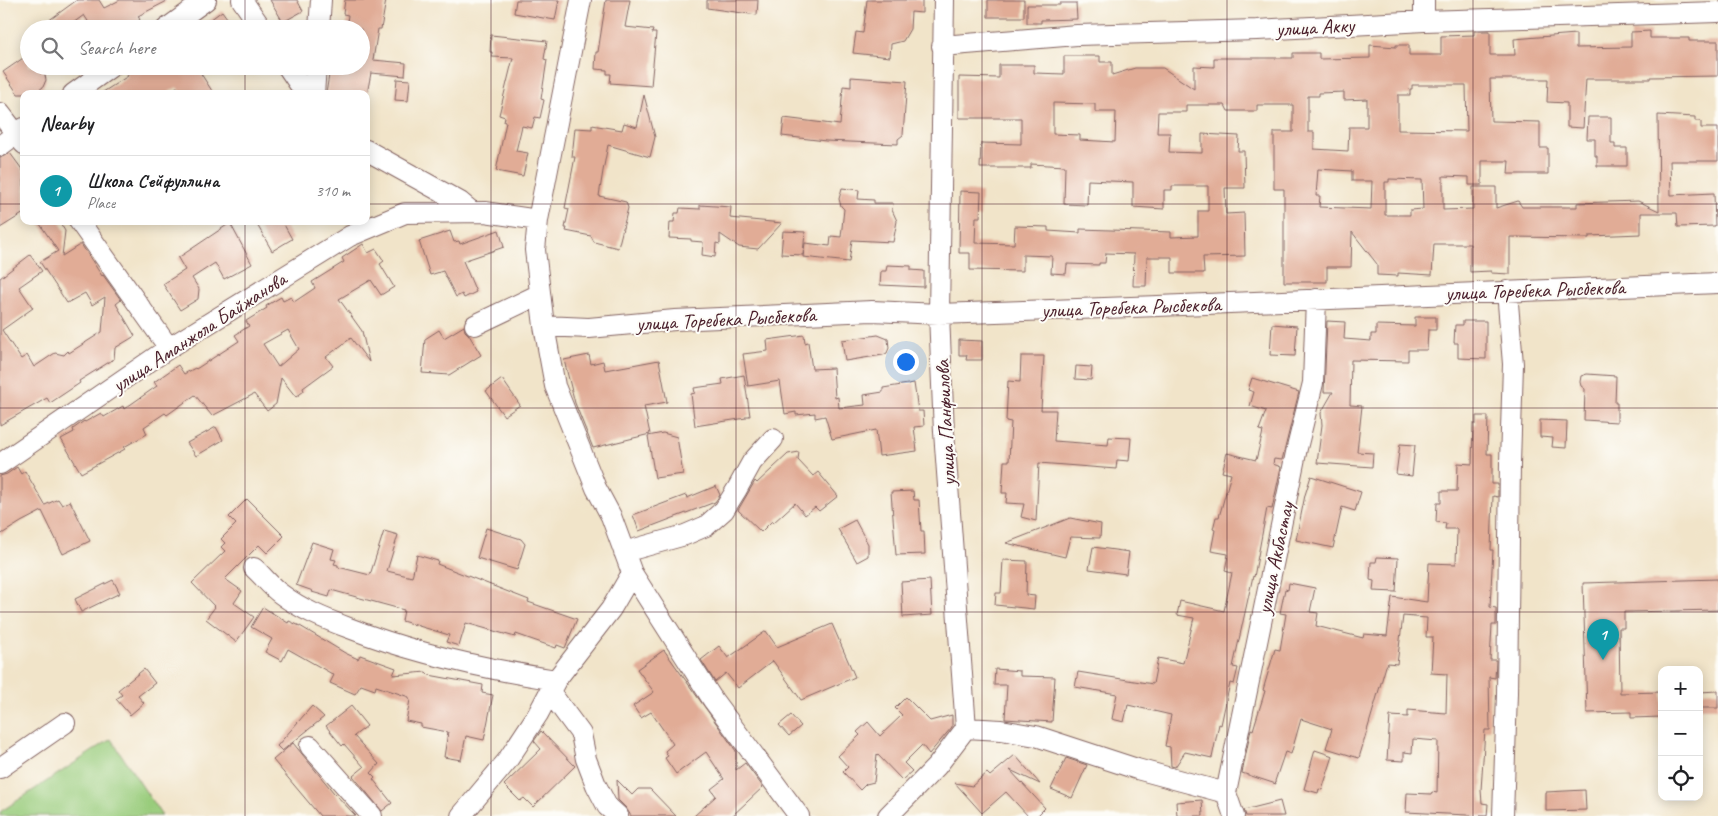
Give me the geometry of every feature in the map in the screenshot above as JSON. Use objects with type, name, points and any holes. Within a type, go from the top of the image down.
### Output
[{"type":"street","points":[[178,20],[206,0]]},
{"type":"street","points":[[242,0],[256,20]]},
{"type":"street","points":[[320,20],[321,0]]},
{"type":"street","points":[[581,0],[538,220],[535,250],[544,326],[555,386],[596,488],[611,516],[632,573],[713,700],[799,816]]},
{"type":"street","name":"улица Панфилова","points":[[944,0],[939,314],[944,432],[966,728]]},
{"type":"street","points":[[1424,0],[1424,20]]},
{"type":"street","name":"улица Акку","points":[[942,46],[1077,35],[1256,30],[1424,20],[1718,12]]},
{"type":"street","points":[[79,90],[99,75]]},
{"type":"street","points":[[293,75],[303,90]]},
{"type":"street","points":[[314,90],[315,75]]},
{"type":"street","points":[[0,113],[20,134]]},
{"type":"street","points":[[0,146],[20,136]]},
{"type":"street","points":[[370,152],[460,202],[472,212],[485,212],[538,220]]},
{"type":"street","name":"улица Аманжола Байжанова","points":[[370,218],[405,213],[472,212]]},
{"type":"street","points":[[82,225],[169,348]]},
{"type":"street","name":"улица Аманжола Байжанова","points":[[0,464],[169,348],[350,236],[362,225]]},
{"type":"street","name":"улица Торебека Рысбекова","points":[[544,326],[589,328],[676,320],[872,311],[939,314],[1718,283]]},
{"type":"street","points":[[1502,816],[1507,693],[1513,364],[1507,291]]},
{"type":"street","points":[[475,325],[540,294]]},
{"type":"street","name":"улица Акбастау","points":[[1226,793],[1297,448],[1313,383],[1316,299]]},
{"type":"street","points":[[624,552],[685,535],[706,526],[724,510],[752,462],[774,439]]},
{"type":"street","points":[[254,568],[280,594],[311,613],[379,640],[455,661],[506,672],[553,686],[581,734],[586,759],[596,785],[607,806],[618,816]]},
{"type":"street","points":[[461,816],[507,761],[538,714],[553,686],[611,609],[632,573]]},
{"type":"street","points":[[0,768],[65,723]]},
{"type":"street","points":[[888,816],[937,766],[966,728],[1001,730],[1036,736],[1137,769],[1226,793],[1234,816]]},
{"type":"street","points":[[310,746],[372,816]]},
{"type":"green space","points":[[111,739],[162,816],[0,816],[0,812]]},
{"type":"building","points":[[77,0],[99,0],[104,8],[120,0],[169,0],[138,16],[140,20],[87,20],[84,15],[77,20],[49,20]]},
{"type":"building","points":[[270,0],[297,0],[303,11],[287,20],[282,20]]},
{"type":"building","points":[[345,0],[386,0],[381,29],[378,29],[373,60],[406,63],[405,76],[371,73],[368,90],[327,90],[329,75],[370,75],[370,20],[347,20],[348,15],[343,14]]},
{"type":"building","points":[[516,0],[559,0],[555,20],[514,13]]},
{"type":"building","points":[[606,0],[630,0],[625,27],[653,30],[652,33],[656,33],[651,86],[610,83],[611,74],[607,74],[607,70],[595,69],[596,52],[598,52]]},
{"type":"building","points":[[707,0],[758,0],[757,15],[707,8]]},
{"type":"building","points":[[867,0],[922,0],[922,13],[911,12],[910,29],[903,41],[891,44],[890,57],[853,53],[856,32],[863,33]]},
{"type":"building","points":[[988,0],[1024,0],[1024,17],[988,17]]},
{"type":"building","points":[[1060,3],[1076,3],[1077,19],[1041,20],[1041,23],[1027,23],[1027,5],[1060,5]]},
{"type":"building","points":[[222,11],[228,20],[210,20]]},
{"type":"building","points":[[1474,31],[1490,31],[1490,55],[1515,55],[1514,39],[1576,34],[1576,48],[1631,47],[1631,32],[1650,31],[1650,38],[1689,38],[1689,41],[1718,41],[1718,76],[1586,79],[1583,128],[1567,127],[1567,103],[1547,102],[1548,79],[1490,79],[1491,121],[1540,122],[1540,148],[1548,148],[1548,174],[1508,174],[1509,161],[1482,161],[1482,185],[1469,185],[1469,177],[1443,176],[1443,210],[1473,209],[1473,187],[1496,187],[1496,208],[1518,201],[1522,207],[1577,207],[1577,203],[1638,201],[1659,211],[1658,115],[1695,117],[1695,121],[1701,121],[1701,128],[1718,128],[1718,161],[1670,161],[1671,195],[1714,193],[1715,226],[1678,227],[1677,213],[1641,213],[1641,234],[1589,236],[1589,238],[1510,237],[1510,274],[1491,273],[1491,271],[1470,272],[1470,244],[1434,244],[1432,275],[1398,273],[1398,276],[1377,275],[1377,264],[1352,232],[1351,267],[1327,267],[1327,282],[1284,282],[1284,189],[1274,189],[1274,132],[1293,132],[1293,105],[1257,105],[1257,111],[1228,111],[1225,105],[1186,105],[1186,112],[1158,112],[1157,133],[1170,133],[1169,152],[1202,153],[1202,134],[1239,136],[1238,151],[1244,151],[1245,188],[1225,188],[1226,214],[1244,213],[1245,256],[1203,257],[1204,273],[1172,273],[1172,257],[1147,257],[1146,286],[1133,286],[1134,254],[1106,253],[1105,263],[1099,263],[1099,265],[1067,264],[1066,274],[1051,273],[1052,256],[1023,255],[1023,271],[970,270],[970,253],[959,253],[960,191],[981,192],[980,217],[976,217],[975,243],[1014,244],[1015,226],[1048,227],[1048,231],[1080,233],[1080,229],[1171,232],[1171,237],[1198,236],[1198,211],[1208,211],[1208,186],[1172,186],[1172,190],[1164,190],[1164,209],[1133,207],[1133,182],[1088,180],[1087,205],[1064,204],[1065,166],[1031,164],[1031,168],[980,168],[981,143],[1021,144],[1021,118],[959,118],[959,77],[999,78],[999,65],[1034,65],[1034,73],[1064,74],[1064,56],[1100,56],[1100,62],[1112,62],[1112,75],[1135,68],[1163,68],[1194,89],[1194,66],[1214,67],[1214,58],[1293,58],[1293,53],[1319,53],[1319,59],[1370,58],[1370,45],[1396,47],[1396,45],[1409,45],[1409,55],[1441,55],[1441,36],[1474,35]],"holes":[[[1412,85],[1466,85],[1467,131],[1398,130],[1398,95],[1410,95],[1410,89],[1412,89]],[[1344,92],[1344,100],[1367,99],[1367,127],[1349,127],[1348,151],[1314,149],[1314,132],[1308,132],[1308,96],[1319,96],[1319,93]],[[1053,103],[1095,104],[1095,112],[1116,112],[1115,142],[1080,140],[1080,135],[1053,134]],[[1318,169],[1352,171],[1352,181],[1372,181],[1371,209],[1319,207],[1320,196],[1316,196]],[[1389,179],[1422,180],[1423,209],[1410,210],[1410,215],[1385,215],[1385,182],[1389,182]]]},
{"type":"building","points":[[491,35],[547,41],[544,59],[547,60],[541,99],[544,100],[540,118],[535,117],[532,128],[522,126],[516,151],[528,153],[523,176],[496,171],[506,122],[504,122],[505,117],[499,115],[513,58],[492,57],[492,52],[490,52]]},
{"type":"building","points":[[20,60],[20,75],[45,75],[46,80],[39,90],[20,90],[20,94],[18,94],[3,72]]},
{"type":"building","points":[[202,75],[211,90],[179,90],[177,87],[172,90],[106,90],[128,76]]},
{"type":"building","points":[[851,77],[907,81],[903,135],[898,139],[898,144],[826,141],[782,136],[784,118],[840,125],[843,86],[851,87]]},
{"type":"building","points":[[397,79],[410,80],[408,101],[395,100]]},
{"type":"building","points":[[644,95],[655,137],[650,157],[608,145],[603,171],[599,196],[626,202],[628,208],[618,248],[594,242],[591,236],[566,231],[569,209],[565,208],[575,157],[572,157],[575,128],[592,129],[592,125],[622,130],[624,123],[637,127]]},
{"type":"building","points":[[1588,117],[1611,117],[1611,143],[1615,143],[1615,148],[1627,148],[1627,166],[1597,166],[1595,139],[1587,139]]},
{"type":"building","points":[[10,153],[20,167],[20,216],[0,228],[0,158]]},
{"type":"building","points":[[842,188],[859,190],[858,199],[874,200],[874,203],[893,203],[892,210],[897,221],[893,242],[852,240],[849,262],[803,257],[805,243],[830,246],[831,236],[841,237],[844,209],[839,199]]},
{"type":"building","points":[[700,205],[731,207],[730,218],[782,223],[758,249],[739,247],[720,234],[720,244],[716,243],[715,257],[702,255],[703,242],[691,241],[691,239],[669,238],[670,222],[674,222],[675,213],[679,213],[680,208],[700,209]]},
{"type":"building","points":[[41,225],[61,225],[65,231],[62,256],[81,244],[102,276],[121,300],[116,304],[135,336],[115,348],[114,359],[79,381],[80,383],[50,403],[47,398],[0,425],[0,278],[30,255],[42,271],[19,287],[33,308],[2,330],[21,359],[27,355],[34,367],[55,353],[64,355],[68,351],[69,353],[102,332],[105,297],[92,305],[85,293],[67,303],[40,262],[58,251]]},
{"type":"building","points":[[227,225],[231,225],[252,264],[224,279],[215,263],[192,278],[199,289],[198,299],[180,310],[163,284],[185,270],[178,258]]},
{"type":"building","points":[[257,225],[284,225],[292,239],[272,251]]},
{"type":"building","points":[[499,230],[504,247],[463,261],[476,292],[464,298],[462,294],[456,297],[443,271],[430,275],[419,241],[450,231],[454,242],[459,241],[460,244]]},
{"type":"building","points":[[783,231],[805,232],[803,255],[781,254]]},
{"type":"building","points":[[363,244],[368,253],[376,249],[384,261],[380,264],[394,287],[381,295],[371,280],[339,299],[362,331],[369,362],[351,338],[326,357],[333,366],[303,388],[304,391],[296,397],[281,378],[276,404],[267,411],[254,394],[212,416],[195,395],[167,415],[165,413],[144,427],[147,434],[124,447],[125,449],[81,473],[61,439],[74,432],[73,429],[101,413],[104,417],[123,406],[124,409],[157,386],[154,382],[178,365],[184,374],[196,369],[239,341],[235,335],[249,326],[246,321],[281,297],[283,301],[291,297],[294,302],[315,288],[312,282],[344,262],[342,258]],"holes":[[[288,330],[299,349],[278,367],[263,344]]]},
{"type":"building","points":[[887,265],[911,266],[911,270],[924,271],[924,287],[880,285],[881,271],[886,271]]},
{"type":"building","points":[[1415,317],[1436,317],[1436,330],[1428,330],[1427,350],[1408,350],[1408,361],[1351,360],[1350,405],[1362,406],[1357,452],[1373,453],[1372,467],[1317,463],[1322,425],[1321,413],[1333,392],[1324,392],[1327,321],[1345,322],[1344,339],[1371,341],[1371,334],[1376,334],[1376,325],[1415,326]]},
{"type":"building","points":[[1463,321],[1486,321],[1486,359],[1458,358],[1458,343],[1454,343],[1455,325],[1463,325]]},
{"type":"building","points":[[1272,324],[1297,326],[1295,356],[1270,355]]},
{"type":"building","points":[[464,326],[465,331],[481,355],[449,375],[422,373],[425,339],[439,330],[444,338]]},
{"type":"building","points":[[804,335],[805,343],[808,342],[812,369],[833,368],[835,398],[838,397],[839,408],[865,405],[864,395],[883,392],[883,388],[914,383],[918,411],[923,411],[924,426],[914,427],[917,451],[879,456],[876,430],[832,439],[825,416],[815,418],[815,413],[796,415],[796,412],[785,414],[780,381],[748,386],[743,354],[768,351],[767,340]]},
{"type":"building","points":[[878,335],[888,339],[889,348],[887,353],[845,361],[842,340]]},
{"type":"building","points":[[959,340],[982,341],[982,360],[966,360],[967,355],[959,355]]},
{"type":"building","points":[[589,355],[591,364],[603,361],[605,370],[659,360],[667,402],[644,406],[650,434],[593,448],[575,403],[564,360]]},
{"type":"building","points":[[1021,356],[1044,356],[1041,410],[1056,410],[1054,441],[1108,445],[1109,437],[1131,438],[1129,461],[1117,460],[1116,469],[1039,463],[1036,521],[1021,517],[1024,504],[1006,503],[1007,493],[1002,493],[1004,461],[1009,461],[1011,422],[1006,421],[1008,381],[1020,382]]},
{"type":"building","points":[[1076,366],[1092,367],[1091,380],[1075,379]]},
{"type":"building","points":[[1587,374],[1616,376],[1615,403],[1617,403],[1617,422],[1584,420],[1585,389],[1581,386],[1580,382],[1581,376]]},
{"type":"building","points":[[744,375],[750,416],[695,426],[691,394],[695,393],[694,388],[723,384],[722,379]]},
{"type":"building","points":[[1252,378],[1299,392],[1282,460],[1274,459],[1273,464],[1281,467],[1272,509],[1267,508],[1254,577],[1233,667],[1238,668],[1234,684],[1230,683],[1212,758],[1185,752],[1175,767],[1171,766],[1170,747],[1165,746],[1171,715],[1128,705],[1124,722],[1112,719],[1117,694],[1075,687],[1078,672],[1153,684],[1158,658],[1183,663],[1194,618],[1177,615],[1180,601],[1224,611],[1232,573],[1225,571],[1228,554],[1211,551],[1215,530],[1213,529],[1216,517],[1219,517],[1231,474],[1222,472],[1227,453],[1256,460],[1263,431],[1259,430],[1266,411],[1250,406],[1254,392],[1248,390]]},
{"type":"building","points":[[502,379],[520,405],[504,416],[486,391]]},
{"type":"building","points":[[1476,416],[1488,416],[1487,454],[1492,454],[1492,484],[1498,484],[1498,497],[1493,496],[1490,607],[1496,608],[1496,625],[1492,625],[1490,660],[1496,660],[1495,678],[1489,677],[1490,730],[1485,730],[1481,790],[1482,803],[1488,804],[1487,816],[1406,812],[1407,793],[1437,793],[1438,741],[1413,739],[1412,753],[1404,752],[1404,761],[1387,760],[1390,716],[1408,717],[1408,710],[1446,713],[1447,674],[1431,673],[1433,637],[1426,637],[1427,618],[1403,616],[1397,664],[1388,663],[1386,666],[1359,758],[1326,748],[1332,729],[1301,719],[1291,754],[1285,752],[1275,781],[1276,784],[1242,773],[1251,729],[1253,730],[1265,691],[1263,690],[1275,649],[1280,650],[1286,614],[1280,613],[1285,589],[1288,590],[1289,583],[1315,588],[1310,612],[1318,613],[1316,626],[1363,638],[1364,634],[1387,636],[1392,597],[1427,602],[1429,563],[1456,564],[1457,529],[1445,529],[1446,523],[1436,522],[1437,503],[1441,503],[1441,491],[1457,491],[1458,463],[1472,464],[1473,424],[1476,424]]},
{"type":"building","points":[[1540,420],[1567,421],[1566,448],[1552,447],[1553,438],[1540,437]]},
{"type":"building","points":[[216,427],[223,440],[196,456],[187,443]]},
{"type":"building","points":[[663,433],[677,437],[683,474],[655,478],[648,436]]},
{"type":"building","points":[[1400,444],[1415,445],[1412,476],[1396,474]]},
{"type":"building","points":[[799,452],[798,460],[813,476],[818,472],[838,496],[819,511],[815,507],[805,515],[795,503],[761,532],[738,510],[755,481],[757,483],[788,454]]},
{"type":"building","points":[[17,467],[21,474],[25,471],[45,505],[58,499],[62,505],[70,501],[90,541],[63,554],[42,511],[0,535],[0,476],[7,474]]},
{"type":"building","points":[[1311,476],[1361,492],[1355,511],[1342,507],[1333,548],[1296,540],[1305,495]]},
{"type":"building","points":[[716,486],[720,495],[715,502],[639,531],[633,515],[686,495],[687,498]]},
{"type":"building","points":[[913,491],[914,500],[919,500],[921,531],[924,531],[925,554],[896,555],[891,492]]},
{"type":"building","points":[[247,499],[284,536],[267,553],[259,545],[225,579],[242,591],[234,603],[254,617],[236,642],[206,619],[215,607],[192,583],[225,551],[221,547],[225,543],[221,539],[236,524],[229,517]]},
{"type":"building","points":[[1070,518],[1101,524],[1100,538],[1070,537],[1065,557],[1006,543]]},
{"type":"building","points":[[855,520],[868,544],[868,556],[857,562],[838,529]]},
{"type":"building","points":[[486,528],[521,539],[525,544],[517,570],[477,558]]},
{"type":"building","points":[[384,531],[398,535],[387,571],[412,577],[417,555],[438,561],[437,564],[529,600],[528,602],[577,619],[565,648],[557,645],[556,648],[516,634],[515,637],[466,623],[459,646],[446,642],[449,635],[402,621],[404,610],[331,590],[329,597],[296,585],[312,542],[334,549],[331,559],[336,560],[334,564],[338,565],[338,567],[370,575]]},
{"type":"building","points":[[1093,547],[1129,552],[1126,574],[1089,569]]},
{"type":"building","points":[[1377,557],[1398,558],[1396,592],[1373,591],[1374,581],[1370,580],[1371,562],[1376,562]]},
{"type":"building","points":[[1003,560],[1027,561],[1026,595],[1035,596],[1034,609],[995,605],[996,593],[1001,593]]},
{"type":"building","points":[[1718,579],[1718,610],[1624,612],[1624,628],[1619,628],[1620,693],[1658,692],[1658,717],[1631,718],[1631,712],[1587,713],[1583,583]]},
{"type":"building","points":[[113,580],[120,593],[81,612],[75,599]]},
{"type":"building","points":[[930,580],[932,615],[903,617],[901,582]]},
{"type":"building","points":[[263,607],[288,623],[289,621],[300,626],[358,659],[360,655],[396,668],[393,675],[426,672],[429,675],[483,685],[482,693],[493,695],[484,740],[466,736],[461,760],[444,757],[448,732],[421,727],[421,724],[406,721],[409,697],[376,686],[375,690],[361,685],[355,694],[330,683],[334,675],[288,649],[282,661],[265,652],[272,639],[251,627]]},
{"type":"building","points":[[832,624],[855,677],[801,700],[773,661],[738,688],[726,673],[715,682],[701,660],[719,646],[728,658],[766,631],[777,647]]},
{"type":"building","points":[[664,650],[736,751],[736,770],[745,763],[763,787],[732,816],[694,816],[716,796],[711,789],[724,779],[706,752],[676,774],[665,758],[668,756],[665,751],[673,744],[651,712],[641,718],[633,706],[654,692],[637,669]]},
{"type":"building","points":[[144,669],[155,683],[138,696],[144,703],[130,715],[116,699],[122,695],[118,690]]},
{"type":"building","points":[[995,669],[1020,671],[1020,676],[1055,677],[1052,722],[1005,719],[1007,685],[994,685]]},
{"type":"building","points":[[1718,691],[1718,708],[1703,708],[1703,692]]},
{"type":"building","points":[[906,697],[930,721],[952,715],[952,727],[929,754],[922,745],[904,763],[912,771],[902,780],[877,754],[874,782],[866,784],[860,790],[843,772],[848,767],[838,756],[860,735],[857,732],[868,722],[880,736],[902,715],[895,708]]},
{"type":"building","points":[[312,706],[324,717],[282,751],[277,746]]},
{"type":"building","points":[[351,706],[367,726],[354,736],[379,764],[371,773],[375,777],[373,779],[392,803],[382,811],[353,776],[364,767],[344,744],[342,746],[326,726]]},
{"type":"building","points":[[791,715],[801,726],[789,736],[779,725]]},
{"type":"building","points":[[541,731],[575,766],[533,807],[524,798],[520,801],[504,785],[541,749],[534,741]]},
{"type":"building","points":[[293,743],[334,793],[356,816],[320,816],[273,760]]},
{"type":"building","points":[[1315,750],[1333,756],[1322,790],[1319,789],[1318,793],[1304,789]]},
{"type":"building","points":[[1015,755],[1040,784],[1010,770],[1045,808],[1037,816],[1028,816],[1006,792],[982,813],[955,783],[972,786],[987,773],[990,776]]},
{"type":"building","points":[[1066,758],[1087,765],[1072,798],[1051,789]]},
{"type":"building","points":[[617,780],[632,795],[638,789],[650,789],[676,816],[631,816],[618,800]]},
{"type":"building","points":[[1585,790],[1586,810],[1546,811],[1546,792]]},
{"type":"building","points":[[1202,800],[1203,816],[1177,816],[1176,802]]},
{"type":"building","points":[[1280,801],[1284,816],[1246,816],[1244,810]]},
{"type":"place","name":"Школа Сейфуллина","points":[[1603,660]]}]
